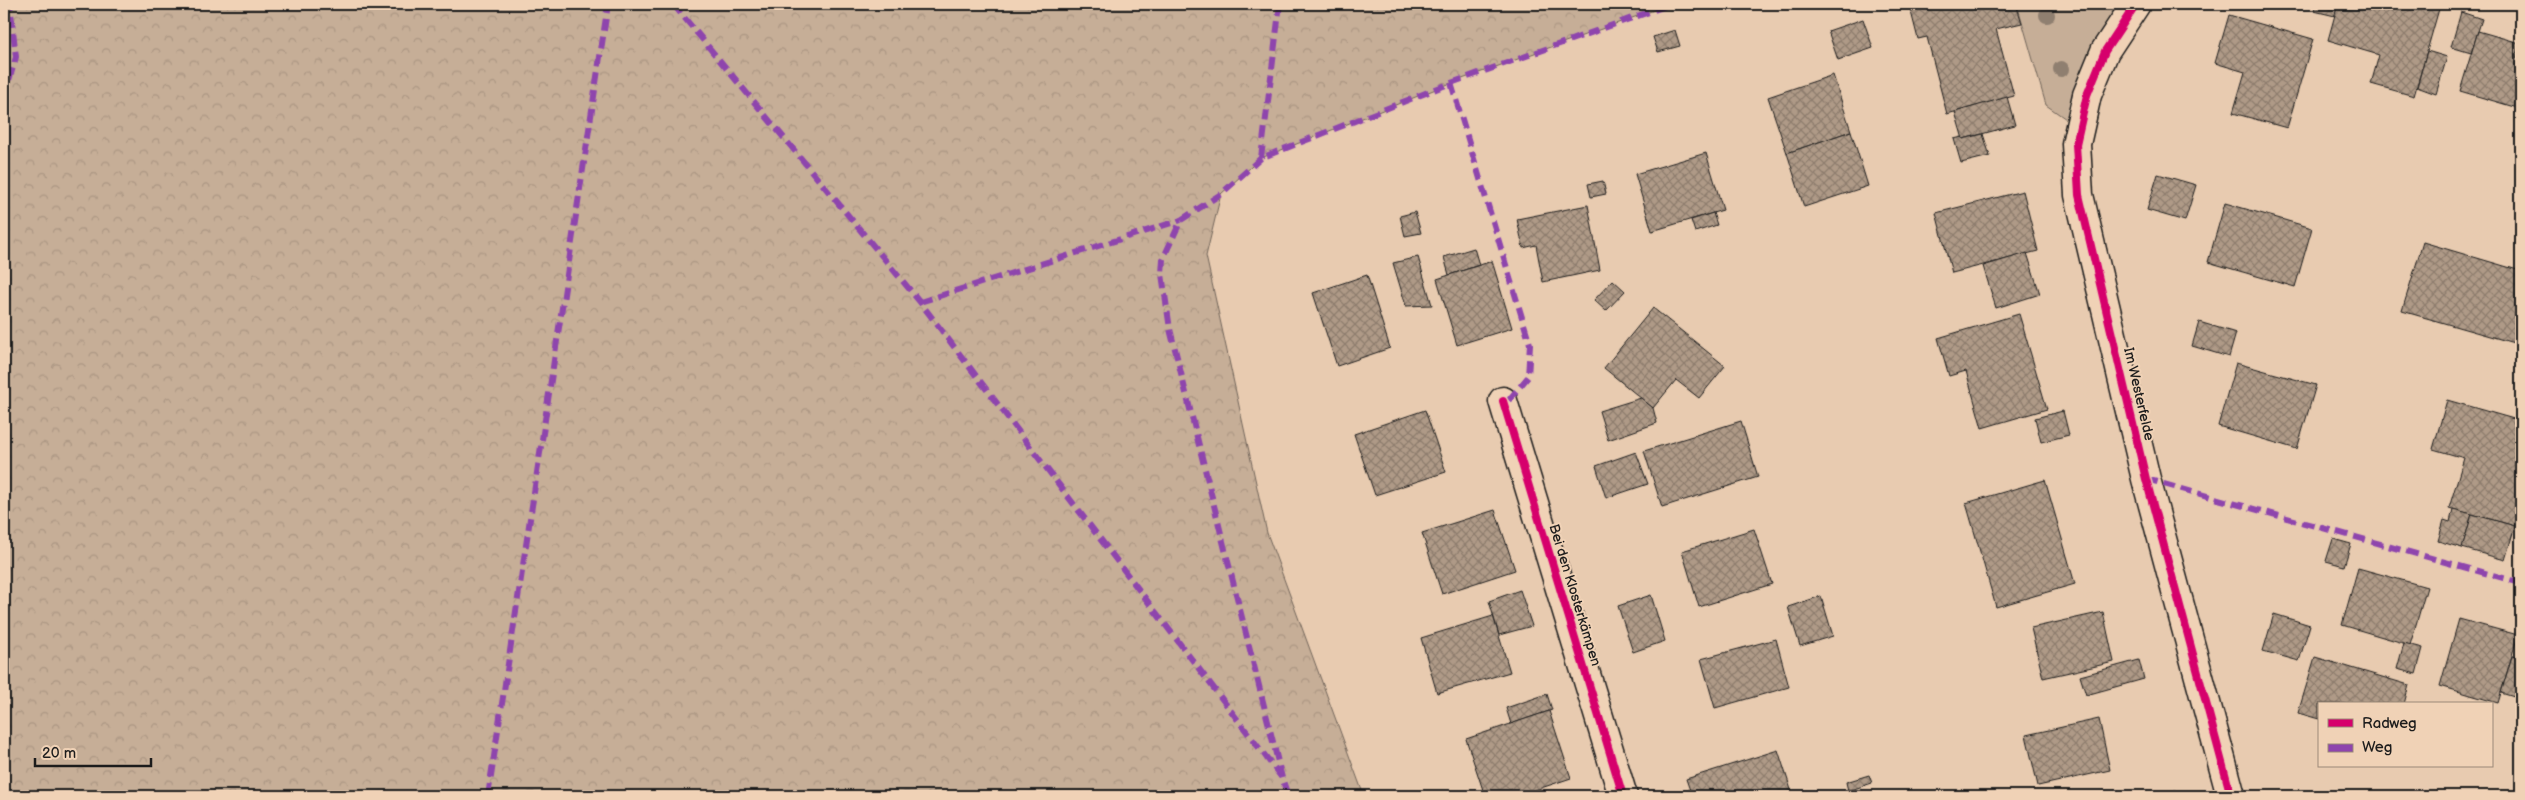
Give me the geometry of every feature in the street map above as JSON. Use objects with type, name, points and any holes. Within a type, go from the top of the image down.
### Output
[{"type":"street","name":"Im Westerfelde","points":[[2136,4],[2105,51],[2087,95],[2076,144],[2079,195],[2146,479],[2231,796]]},
{"type":"street","name":"Bei den Klosterkämpen","points":[[1503,401],[1623,796]]},
{"type":"green space","points":[[4,4],[1671,4],[1451,83],[1261,158],[1221,194],[1206,256],[1267,533],[1364,796],[4,796]]},
{"type":"green space","points":[[2017,4],[2126,4],[2069,121],[2046,105]]},
{"type":"building","points":[[1909,4],[2016,4],[2022,23],[1996,29],[2014,96],[1947,114],[1927,37],[1918,39]]},
{"type":"building","points":[[2316,4],[2338,4],[2335,16],[2314,11]]},
{"type":"building","points":[[2338,4],[2421,4],[2439,9],[2414,96],[2371,84],[2379,55],[2328,40]]},
{"type":"building","points":[[2461,12],[2482,19],[2471,53],[2451,47]]},
{"type":"building","points":[[2229,15],[2313,39],[2287,128],[2233,113],[2245,72],[2215,63]]},
{"type":"building","points":[[1863,19],[1873,48],[1838,60],[1828,31]]},
{"type":"building","points":[[1675,30],[1680,46],[1658,52],[1653,37]]},
{"type":"building","points":[[2478,31],[2520,43],[2516,58],[2521,60],[2521,109],[2460,91]]},
{"type":"building","points":[[2427,51],[2447,57],[2436,94],[2417,87]]},
{"type":"building","points":[[1833,75],[1851,131],[1787,153],[1768,97]]},
{"type":"building","points":[[2007,97],[2015,125],[1963,139],[1955,112]]},
{"type":"building","points":[[1851,131],[1868,186],[1804,207],[1787,153]]},
{"type":"building","points":[[1983,134],[1990,156],[1961,163],[1954,139],[1962,137],[1963,139]]},
{"type":"building","points":[[1706,153],[1723,210],[1652,231],[1635,174]]},
{"type":"building","points":[[2158,174],[2196,185],[2185,221],[2147,210]]},
{"type":"building","points":[[1603,181],[1606,194],[1591,197],[1588,184]]},
{"type":"building","points":[[2023,191],[2038,251],[1952,273],[1936,213]]},
{"type":"building","points":[[2225,203],[2312,228],[2295,287],[2208,262]]},
{"type":"building","points":[[1588,205],[1600,270],[1543,282],[1536,245],[1523,248],[1517,219]]},
{"type":"building","points":[[1415,212],[1421,233],[1405,236],[1400,216]]},
{"type":"building","points":[[1713,213],[1717,225],[1695,232],[1691,220]]},
{"type":"building","points":[[2423,242],[2521,271],[2521,345],[2402,311]]},
{"type":"building","points":[[1474,248],[1479,265],[1449,275],[1444,257]]},
{"type":"building","points":[[2027,253],[2040,294],[1996,308],[1983,266]]},
{"type":"building","points":[[1418,257],[1432,305],[1406,306],[1393,263]]},
{"type":"building","points":[[1492,261],[1512,328],[1457,345],[1437,279]]},
{"type":"building","points":[[1367,275],[1390,348],[1337,366],[1313,293]]},
{"type":"building","points":[[1613,280],[1625,291],[1606,311],[1594,300]]},
{"type":"building","points":[[1653,308],[1725,366],[1699,398],[1676,380],[1653,408],[1604,368]]},
{"type":"building","points":[[2019,314],[2047,409],[1982,428],[1966,371],[1949,376],[1938,338]]},
{"type":"building","points":[[2199,322],[2236,333],[2229,357],[2192,346]]},
{"type":"building","points":[[2236,363],[2316,385],[2297,449],[2218,426]]},
{"type":"building","points":[[1641,398],[1653,408],[1657,423],[1608,440],[1599,411]]},
{"type":"building","points":[[2447,400],[2521,421],[2521,505],[2515,526],[2449,508],[2464,458],[2433,449]]},
{"type":"building","points":[[1425,410],[1446,472],[1375,495],[1354,434]]},
{"type":"building","points":[[2063,411],[2069,435],[2041,442],[2035,418]]},
{"type":"building","points":[[1741,421],[1758,477],[1662,507],[1644,451]]},
{"type":"building","points":[[1636,452],[1648,484],[1606,498],[1596,466]]},
{"type":"building","points":[[2045,480],[2075,584],[1996,607],[1966,503]]},
{"type":"building","points":[[2453,509],[2472,514],[2462,548],[2438,541],[2444,520],[2450,522]]},
{"type":"building","points":[[1495,510],[1515,570],[1442,594],[1422,533]]},
{"type":"building","points":[[2472,514],[2515,526],[2505,560],[2462,548]]},
{"type":"building","points":[[1754,529],[1772,584],[1699,607],[1682,551]]},
{"type":"building","points":[[2333,539],[2351,544],[2344,566],[2326,561]]},
{"type":"building","points":[[2358,568],[2427,587],[2410,645],[2342,625]]},
{"type":"building","points":[[1520,590],[1532,626],[1499,635],[1489,601]]},
{"type":"building","points":[[1651,595],[1665,641],[1633,652],[1618,606]]},
{"type":"building","points":[[1821,596],[1833,636],[1800,646],[1788,607]]},
{"type":"building","points":[[2103,612],[2114,662],[2043,678],[2031,628]]},
{"type":"building","points":[[2274,614],[2310,625],[2299,661],[2263,651]]},
{"type":"building","points":[[1493,616],[1510,672],[1437,693],[1421,638]]},
{"type":"building","points":[[2459,619],[2518,635],[2498,703],[2440,686]]},
{"type":"building","points":[[1776,639],[1789,687],[1715,708],[1701,659]]},
{"type":"building","points":[[2404,643],[2423,648],[2416,674],[2397,669]]},
{"type":"building","points":[[2512,656],[2521,658],[2521,699],[2501,693]]},
{"type":"building","points":[[2315,657],[2409,685],[2405,702],[2318,702],[2318,719],[2298,713]]},
{"type":"building","points":[[2139,660],[2144,679],[2086,695],[2080,676]]},
{"type":"building","points":[[1547,694],[1552,710],[1511,724],[1506,708]]},
{"type":"building","points":[[1549,711],[1571,778],[1517,796],[1485,796],[1466,739]]},
{"type":"building","points":[[2099,719],[2110,770],[2038,786],[2026,735]]},
{"type":"building","points":[[1778,750],[1793,796],[1692,796],[1686,779]]},
{"type":"building","points":[[1869,775],[1872,783],[1848,791],[1846,782]]},
{"type":"building","points":[[2176,790],[2178,796],[2154,796]]},
{"type":"marked path","points":[[4,97],[16,57],[10,4]]},
{"type":"marked path","points":[[488,796],[608,4]]},
{"type":"marked path","points":[[673,4],[920,302],[1282,778],[1288,796]]},
{"type":"marked path","points":[[1261,158],[1280,4]]},
{"type":"marked path","points":[[1282,778],[1170,329],[1162,274],[1163,259],[1181,220],[1221,194],[1261,158],[1451,83],[1671,4]]},
{"type":"marked path","points":[[1451,83],[1530,344],[1528,377],[1508,401],[1503,401]]},
{"type":"marked path","points":[[920,302],[1181,220]]},
{"type":"marked path","points":[[2146,479],[2521,583]]},
{"type":"cycle path","points":[[2136,4],[2105,51],[2087,95],[2076,144],[2079,195],[2146,479],[2231,796]]},
{"type":"cycle path","points":[[1503,401],[1623,796]]}]
